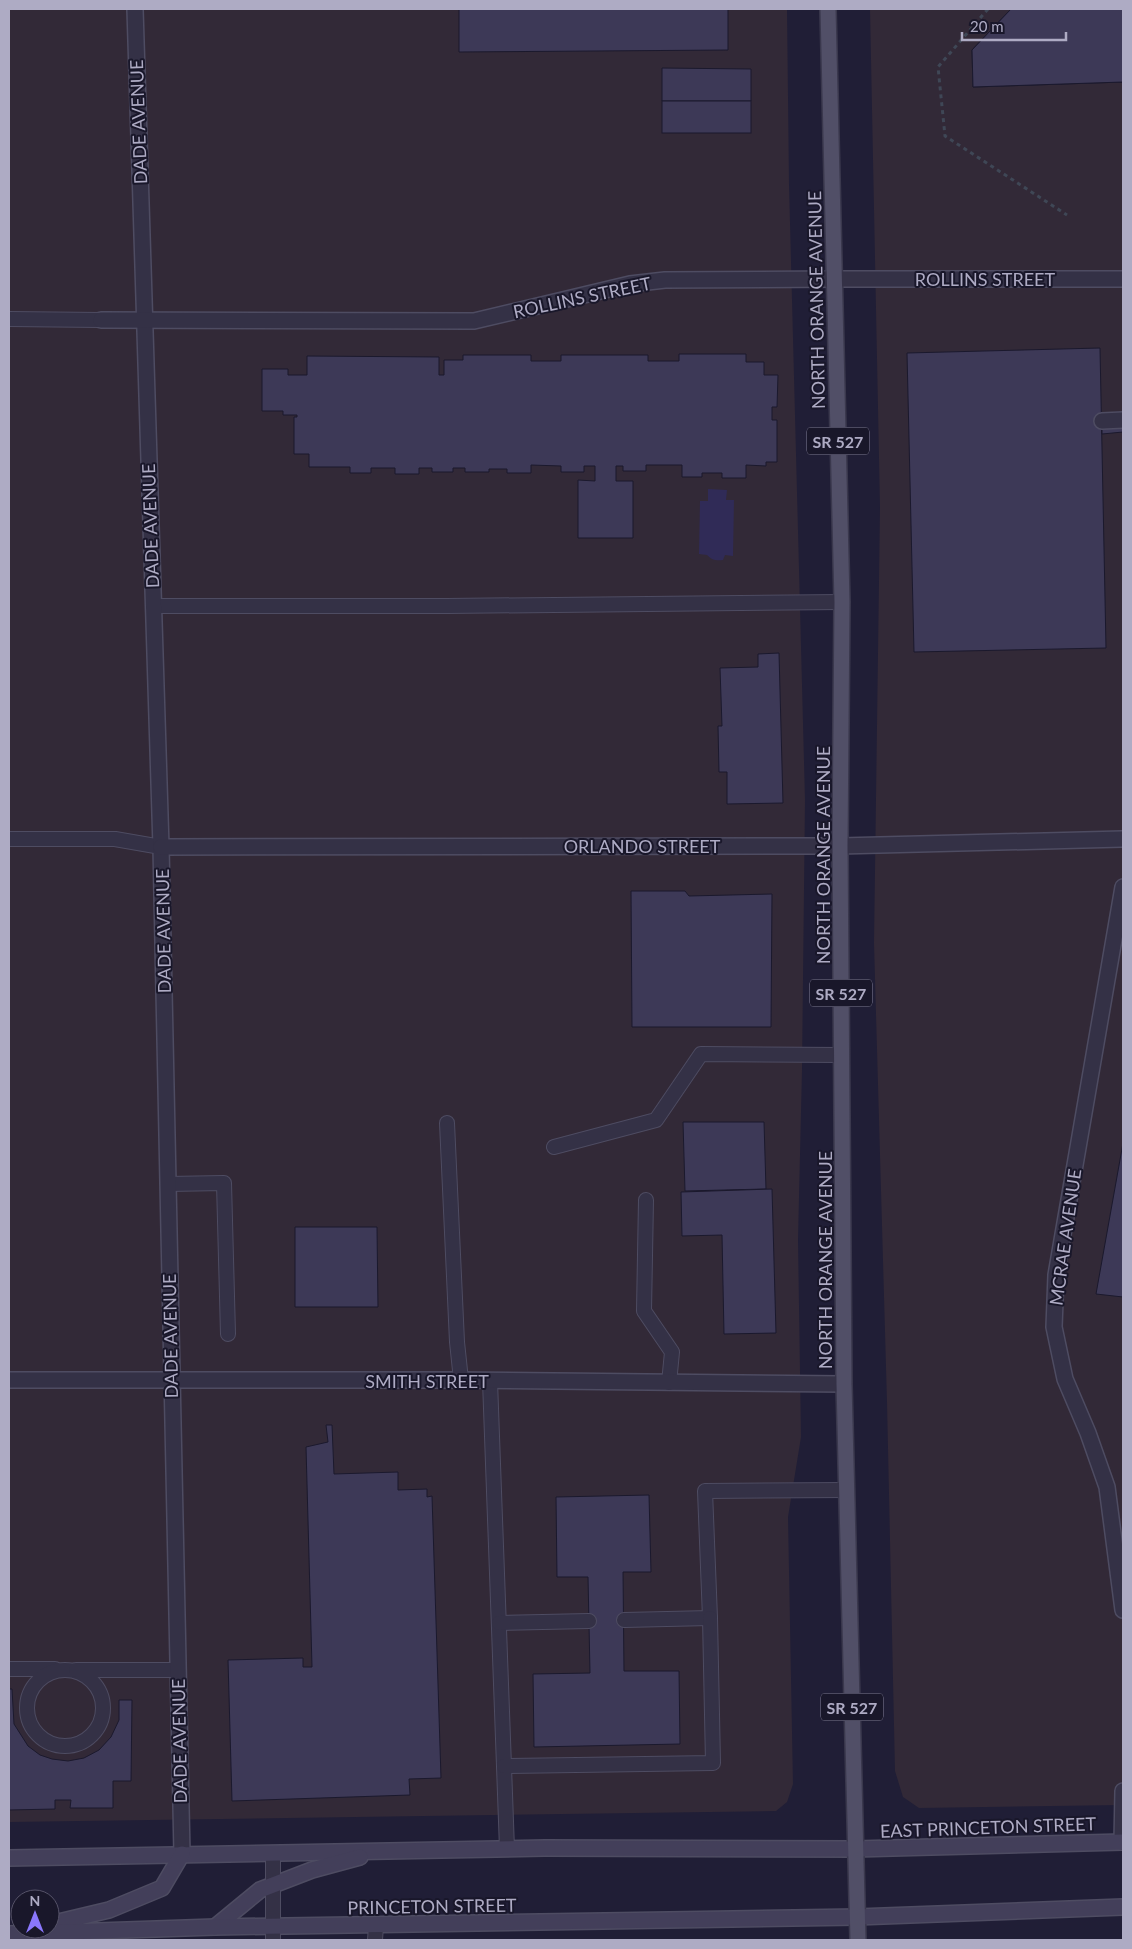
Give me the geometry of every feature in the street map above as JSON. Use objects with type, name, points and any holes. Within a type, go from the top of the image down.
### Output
[{"type":"main road","name":"NORTH ORANGE AVENUE","points":[[828,9],[842,602],[840,846],[844,1384],[858,1940]]},
{"type":"main road","name":"EAST PRINCETON STREET","points":[[855,1849],[1123,1842]]},
{"type":"main road","points":[[9,1858],[507,1849],[855,1849]]},
{"type":"main road","points":[[215,1927],[260,1890],[312,1870],[381,1852]]},
{"type":"main road","points":[[60,1922],[109,1910],[162,1888],[182,1854]]},
{"type":"main road","points":[[857,1917],[1123,1907]]},
{"type":"main road","name":"PRINCETON STREET","points":[[9,1934],[215,1927],[273,1934],[376,1933],[857,1917]]},
{"type":"street","name":"DADE AVENUE","points":[[135,9],[161,847],[182,1854]]},
{"type":"street","name":"ROLLINS STREET","points":[[101,320],[474,322],[638,283],[665,280],[1123,280]]},
{"type":"street","points":[[1102,421],[1123,420]]},
{"type":"street","name":"ORLANDO STREET","points":[[161,847],[840,846],[1123,841]]},
{"type":"street","name":"MCRAE AVENUE","points":[[1123,888],[1056,1275],[1054,1327],[1065,1379],[1108,1487],[1123,1610]]},
{"type":"street","name":"SMITH STREET","points":[[9,1380],[461,1380],[844,1384]]},
{"type":"street","points":[[1123,1791],[1123,1842]]},
{"type":"lane","points":[[9,319],[101,320]]},
{"type":"lane","points":[[153,606],[447,606],[842,602]]},
{"type":"lane","points":[[9,839],[115,839],[161,847]]},
{"type":"lane","points":[[554,1147],[656,1120],[701,1054],[842,1055]]},
{"type":"lane","points":[[447,1123],[457,1342],[461,1380]]},
{"type":"lane","points":[[168,1184],[224,1182],[228,1334]]},
{"type":"lane","points":[[646,1200],[644,1311],[672,1352],[669,1383]]},
{"type":"lane","points":[[490,1381],[507,1849]]},
{"type":"lane","points":[[504,1766],[713,1763],[705,1491],[847,1490]]},
{"type":"lane","points":[[624,1620],[710,1618]]},
{"type":"lane","points":[[499,1622],[588,1621]]},
{"type":"lane","points":[[9,1669],[178,1670]]},
{"type":"lane","points":[[64,1670],[77,1671],[88,1677],[103,1697],[104,1709],[102,1722],[96,1732],[87,1740],[75,1746],[63,1747],[51,1744],[40,1738],[32,1728],[27,1716],[27,1702],[31,1689],[40,1679],[51,1672],[64,1670]]},
{"type":"lane","points":[[273,1853],[273,1934]]},
{"type":"path","points":[[988,9],[938,67],[946,136],[1067,215]]},
{"type":"shaded area","points":[[9,9],[787,9],[789,184],[805,800],[798,1240],[801,1437],[788,1517],[793,1784],[787,1802],[776,1811],[9,1822]]},
{"type":"shaded area","points":[[870,9],[1123,9],[1123,1805],[919,1808],[903,1797],[895,1771],[874,943],[880,508]]},
{"type":"shaded area","points":[[708,489],[727,490],[726,500],[734,500],[733,556],[725,555],[723,560],[714,560],[707,555],[699,554],[700,501],[708,501]]},
{"type":"building","points":[[459,9],[728,9],[728,50],[459,52]]},
{"type":"building","points":[[1011,9],[1123,9],[1123,82],[973,87],[972,50]]},
{"type":"building","points":[[1011,9],[1123,9],[1123,82],[973,87],[972,50]]},
{"type":"building","points":[[662,68],[751,69],[751,101],[662,101]]},
{"type":"building","points":[[662,101],[751,101],[751,133],[662,133]]},
{"type":"building","points":[[1100,348],[1106,648],[914,652],[907,353]]},
{"type":"building","points":[[679,354],[746,354],[746,362],[764,362],[764,375],[778,375],[777,407],[772,407],[772,420],[777,420],[777,462],[766,462],[766,466],[746,465],[746,478],[722,478],[722,473],[702,473],[702,477],[682,477],[682,465],[646,465],[646,471],[623,471],[623,466],[616,466],[616,481],[633,481],[633,538],[578,538],[578,480],[595,481],[595,466],[584,466],[584,472],[561,472],[561,466],[531,465],[531,473],[507,473],[507,469],[489,469],[489,472],[465,472],[465,468],[453,468],[453,472],[432,472],[432,468],[419,468],[419,474],[395,474],[395,468],[371,468],[371,473],[350,473],[350,467],[309,467],[309,454],[294,454],[294,417],[297,417],[297,415],[283,415],[283,411],[262,411],[262,369],[288,369],[288,375],[307,375],[307,356],[439,357],[439,375],[444,375],[444,360],[463,360],[463,355],[531,355],[531,361],[561,361],[561,355],[648,355],[648,361],[679,361]]},
{"type":"building","points":[[1123,412],[1123,432],[1102,434],[1102,413]]},
{"type":"building","points":[[779,653],[783,803],[727,804],[727,772],[719,772],[718,726],[722,726],[720,668],[758,667],[758,654]]},
{"type":"building","points":[[631,891],[685,891],[689,896],[772,894],[771,1027],[632,1027]]},
{"type":"building","points":[[683,1122],[764,1122],[766,1189],[685,1191]]},
{"type":"building","points":[[1123,1143],[1123,1297],[1096,1294]]},
{"type":"building","points":[[772,1189],[776,1333],[724,1334],[722,1235],[682,1236],[681,1192]]},
{"type":"building","points":[[295,1227],[377,1227],[378,1307],[295,1307]]},
{"type":"building","points":[[326,1425],[332,1425],[334,1474],[398,1472],[398,1490],[427,1489],[427,1497],[432,1496],[441,1778],[409,1779],[410,1795],[232,1801],[228,1660],[303,1658],[303,1667],[312,1667],[306,1447],[328,1442]]},
{"type":"building","points":[[649,1495],[651,1572],[623,1572],[624,1671],[679,1671],[680,1744],[534,1747],[533,1674],[590,1673],[588,1577],[557,1577],[556,1497]]},
{"type":"building","points":[[9,1689],[12,1689],[14,1724],[28,1746],[40,1755],[68,1761],[84,1758],[99,1750],[111,1737],[119,1720],[119,1700],[132,1700],[131,1781],[113,1781],[113,1808],[70,1808],[71,1800],[55,1800],[55,1809],[9,1810]]}]
